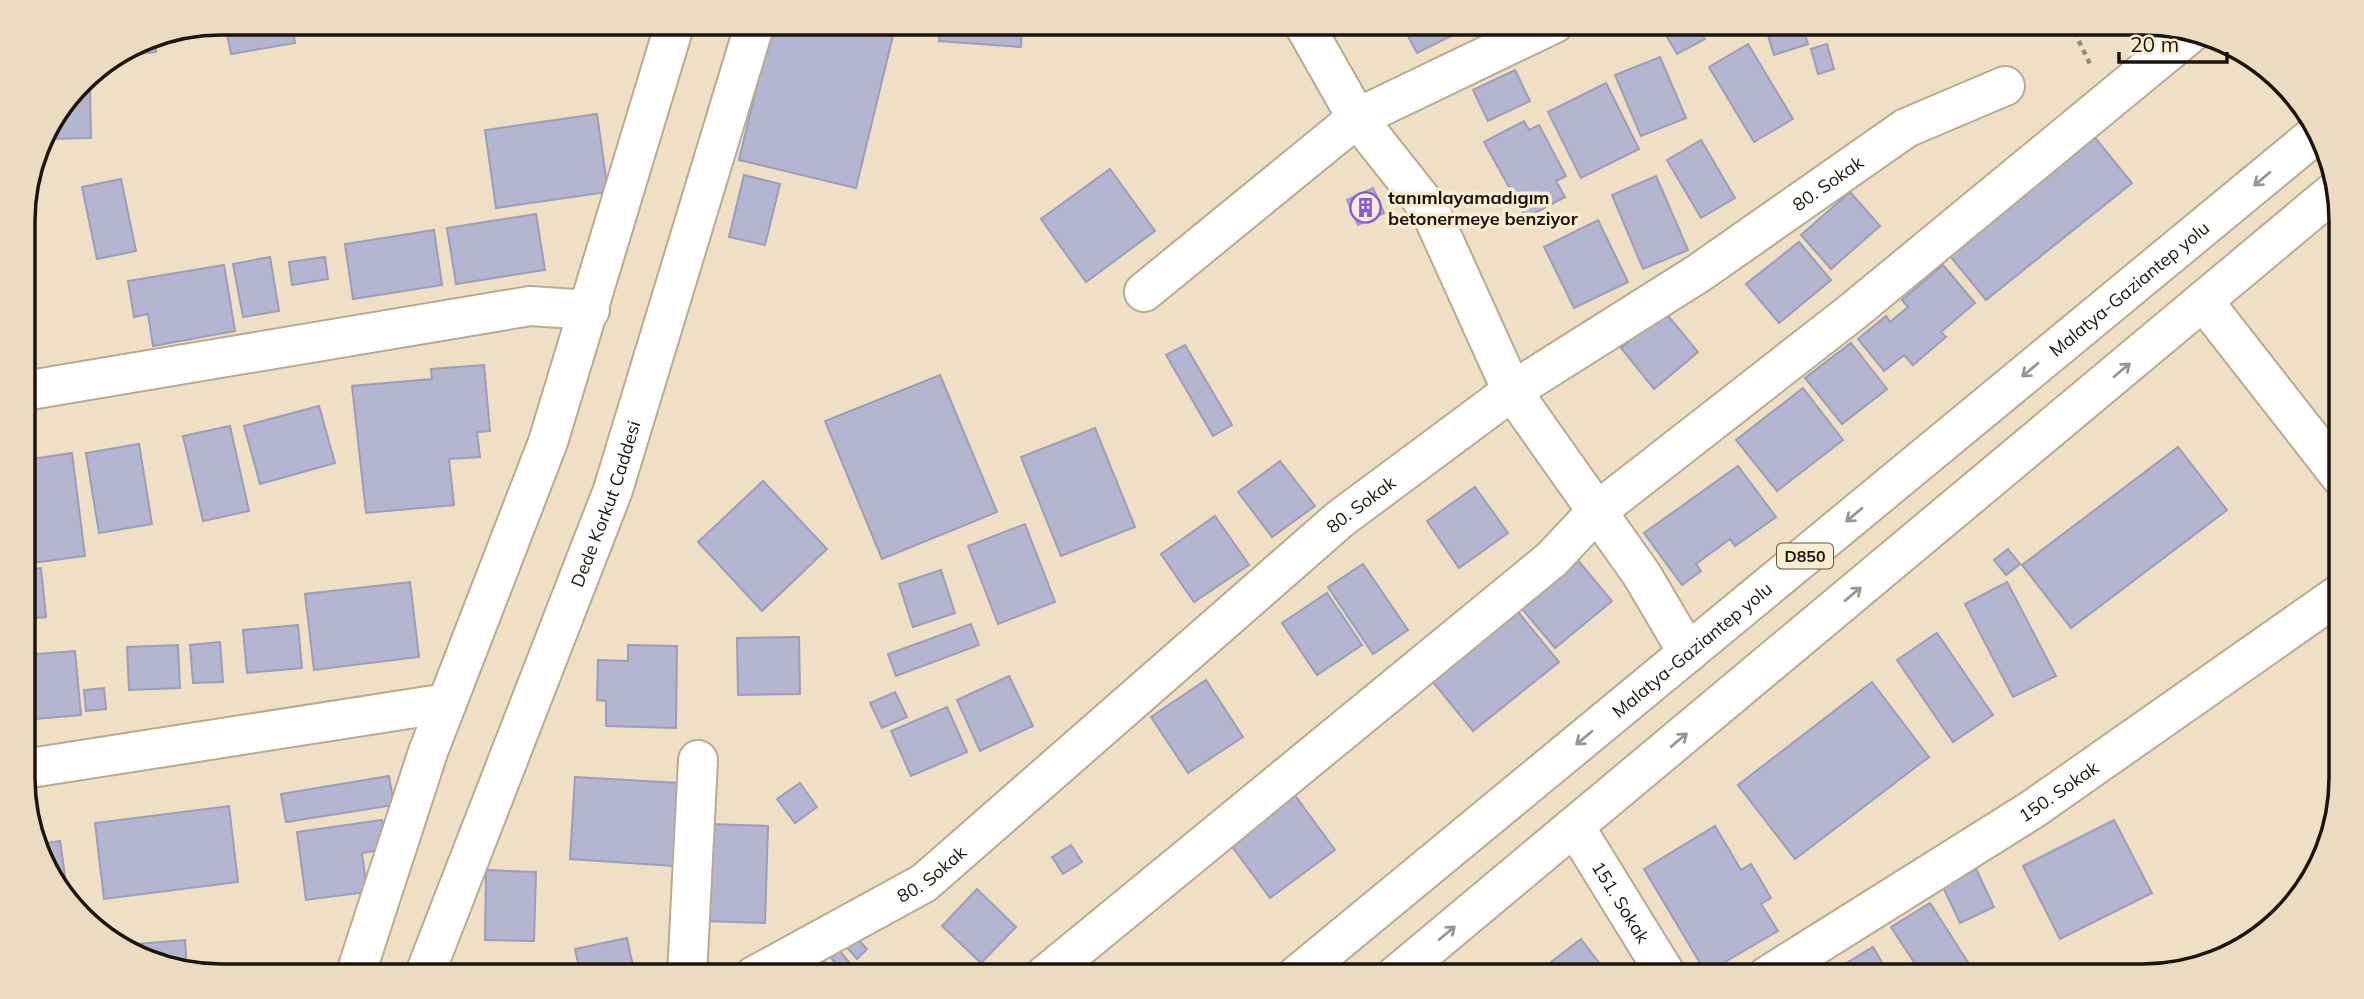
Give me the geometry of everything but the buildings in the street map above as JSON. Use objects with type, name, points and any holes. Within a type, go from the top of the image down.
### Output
[{"type":"main road","points":[[359,964],[428,752],[548,442],[671,35]]},
{"type":"main road","name":"Dede Korkut Caddesi","points":[[429,964],[613,490],[751,35]]},
{"type":"main road","points":[[1310,35],[1357,118],[1430,210],[1512,391],[1642,575],[1688,653]]},
{"type":"main road","points":[[1144,292],[1357,118],[1530,35]]},
{"type":"main road","points":[[1060,964],[1552,559],[1596,512],[1851,313],[2182,40]]},
{"type":"main road","name":"80. Sokak","points":[[776,964],[924,883],[1340,519],[1512,391],[1699,273],[1906,128],[2005,86]]},
{"type":"main road","name":"Malatya-Gaziantep yolu","points":[[1311,964],[2310,139]]},
{"type":"main road","points":[[1409,964],[2327,198]]},
{"type":"main road","points":[[2204,302],[2329,462]]},
{"type":"main road","points":[[35,389],[530,306],[590,310]]},
{"type":"main road","name":"150. Sokak","points":[[1786,964],[2033,809],[2329,601]]},
{"type":"main road","points":[[35,767],[447,703]]},
{"type":"main road","points":[[688,964],[698,760]]},
{"type":"main road","name":"151. Sokak","points":[[1575,827],[1660,964]]},
{"type":"path","points":[[2076,35],[2108,101]]},
{"type":"place","name":"tanımlayamadıgım betonermeye benziyor","points":[[1365,207]]}]
